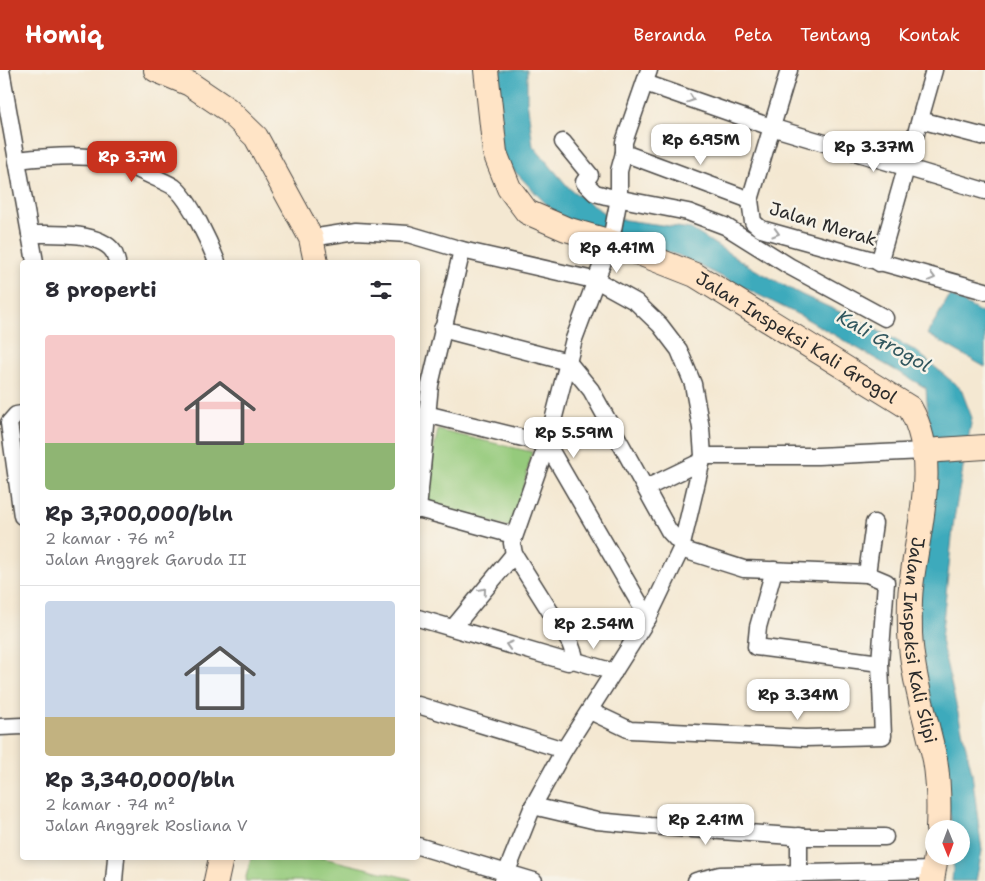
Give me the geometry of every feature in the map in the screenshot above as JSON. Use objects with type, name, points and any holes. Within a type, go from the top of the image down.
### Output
[{"type":"street","points":[[1,70],[35,260]]},
{"type":"street","points":[[156,70],[190,84],[243,123],[256,137],[311,238],[316,260]]},
{"type":"street","name":"Jalan Inspeksi Kali Grogol","points":[[486,70],[495,153],[509,188],[527,212],[566,229],[611,241],[696,275],[910,408],[920,425],[927,451]]},
{"type":"street","points":[[750,200],[789,70]]},
{"type":"street","points":[[879,263],[934,70]]},
{"type":"street","points":[[573,660],[574,654],[570,643],[514,554],[512,548],[513,535],[547,444],[574,339],[598,281],[611,241],[618,202],[619,172],[624,153],[624,142],[647,76],[771,127],[985,190]]},
{"type":"street","points":[[920,120],[985,137]]},
{"type":"street","points":[[563,142],[590,174],[584,182],[595,193],[618,202],[688,212],[725,226],[789,266],[885,318]]},
{"type":"street","name":"Jalan Merak","points":[[624,153],[642,162],[750,200],[753,222],[761,229],[985,292]]},
{"type":"street","points":[[17,160],[58,155],[102,157],[138,168],[175,188],[204,230],[216,260]]},
{"type":"street","points":[[618,202],[632,170],[642,162]]},
{"type":"street","points":[[311,238],[356,231],[408,234],[462,250],[598,281],[636,302],[660,325],[679,350],[693,384],[701,428],[703,459],[681,547],[648,618],[564,750],[532,806],[504,877]]},
{"type":"street","points":[[30,234],[74,234],[98,241],[113,251],[116,260]]},
{"type":"street","points":[[420,486],[430,385],[462,250]]},
{"type":"street","points":[[442,329],[568,362],[591,390],[669,531],[681,547],[744,569],[868,574],[886,582],[880,663],[883,736],[805,738],[630,730],[590,711]]},
{"type":"street","points":[[19,414],[9,423],[20,486]]},
{"type":"street","points":[[426,414],[547,444],[648,618]]},
{"type":"street","points":[[646,488],[703,459],[818,456],[984,447]]},
{"type":"street","name":"Jalan Inspeksi Kali Slipi","points":[[927,451],[923,507],[910,589],[910,635],[916,682],[935,762],[939,799],[938,820]]},
{"type":"street","points":[[420,511],[513,535]]},
{"type":"street","points":[[868,574],[874,523]]},
{"type":"street","points":[[453,628],[514,554]]},
{"type":"street","points":[[774,570],[758,628],[756,647],[880,663]]},
{"type":"street","points":[[420,619],[568,662],[573,660],[614,672]]},
{"type":"street","points":[[420,706],[564,750]]},
{"type":"street","points":[[0,727],[20,726]]},
{"type":"street","points":[[532,806],[597,821],[799,836],[885,836]]},
{"type":"street","points":[[799,836],[799,874]]},
{"type":"street","points":[[420,847],[504,877],[534,881]]},
{"type":"street","points":[[114,881],[116,860]]},
{"type":"street","points":[[216,881],[221,860]]},
{"type":"street","points":[[696,881],[720,875],[934,869]]},
{"type":"green space","points":[[438,430],[532,452],[514,528],[421,506]]},
{"type":"green space","points":[[250,860],[331,860],[411,879],[410,881],[245,881]]},
{"type":"water","name":"Kali Grogol","points":[[492,70],[527,70],[527,100],[533,146],[570,189],[611,218],[691,229],[754,269],[802,295],[858,320],[916,351],[961,389],[972,418],[954,519],[941,640],[972,773],[982,851],[976,881],[952,881],[953,865],[970,865],[970,820],[951,820],[912,648],[932,471],[926,388],[805,318],[678,255],[583,230],[550,208],[495,151]]},
{"type":"water","points":[[950,295],[982,313],[985,317],[985,367],[927,334]]}]
